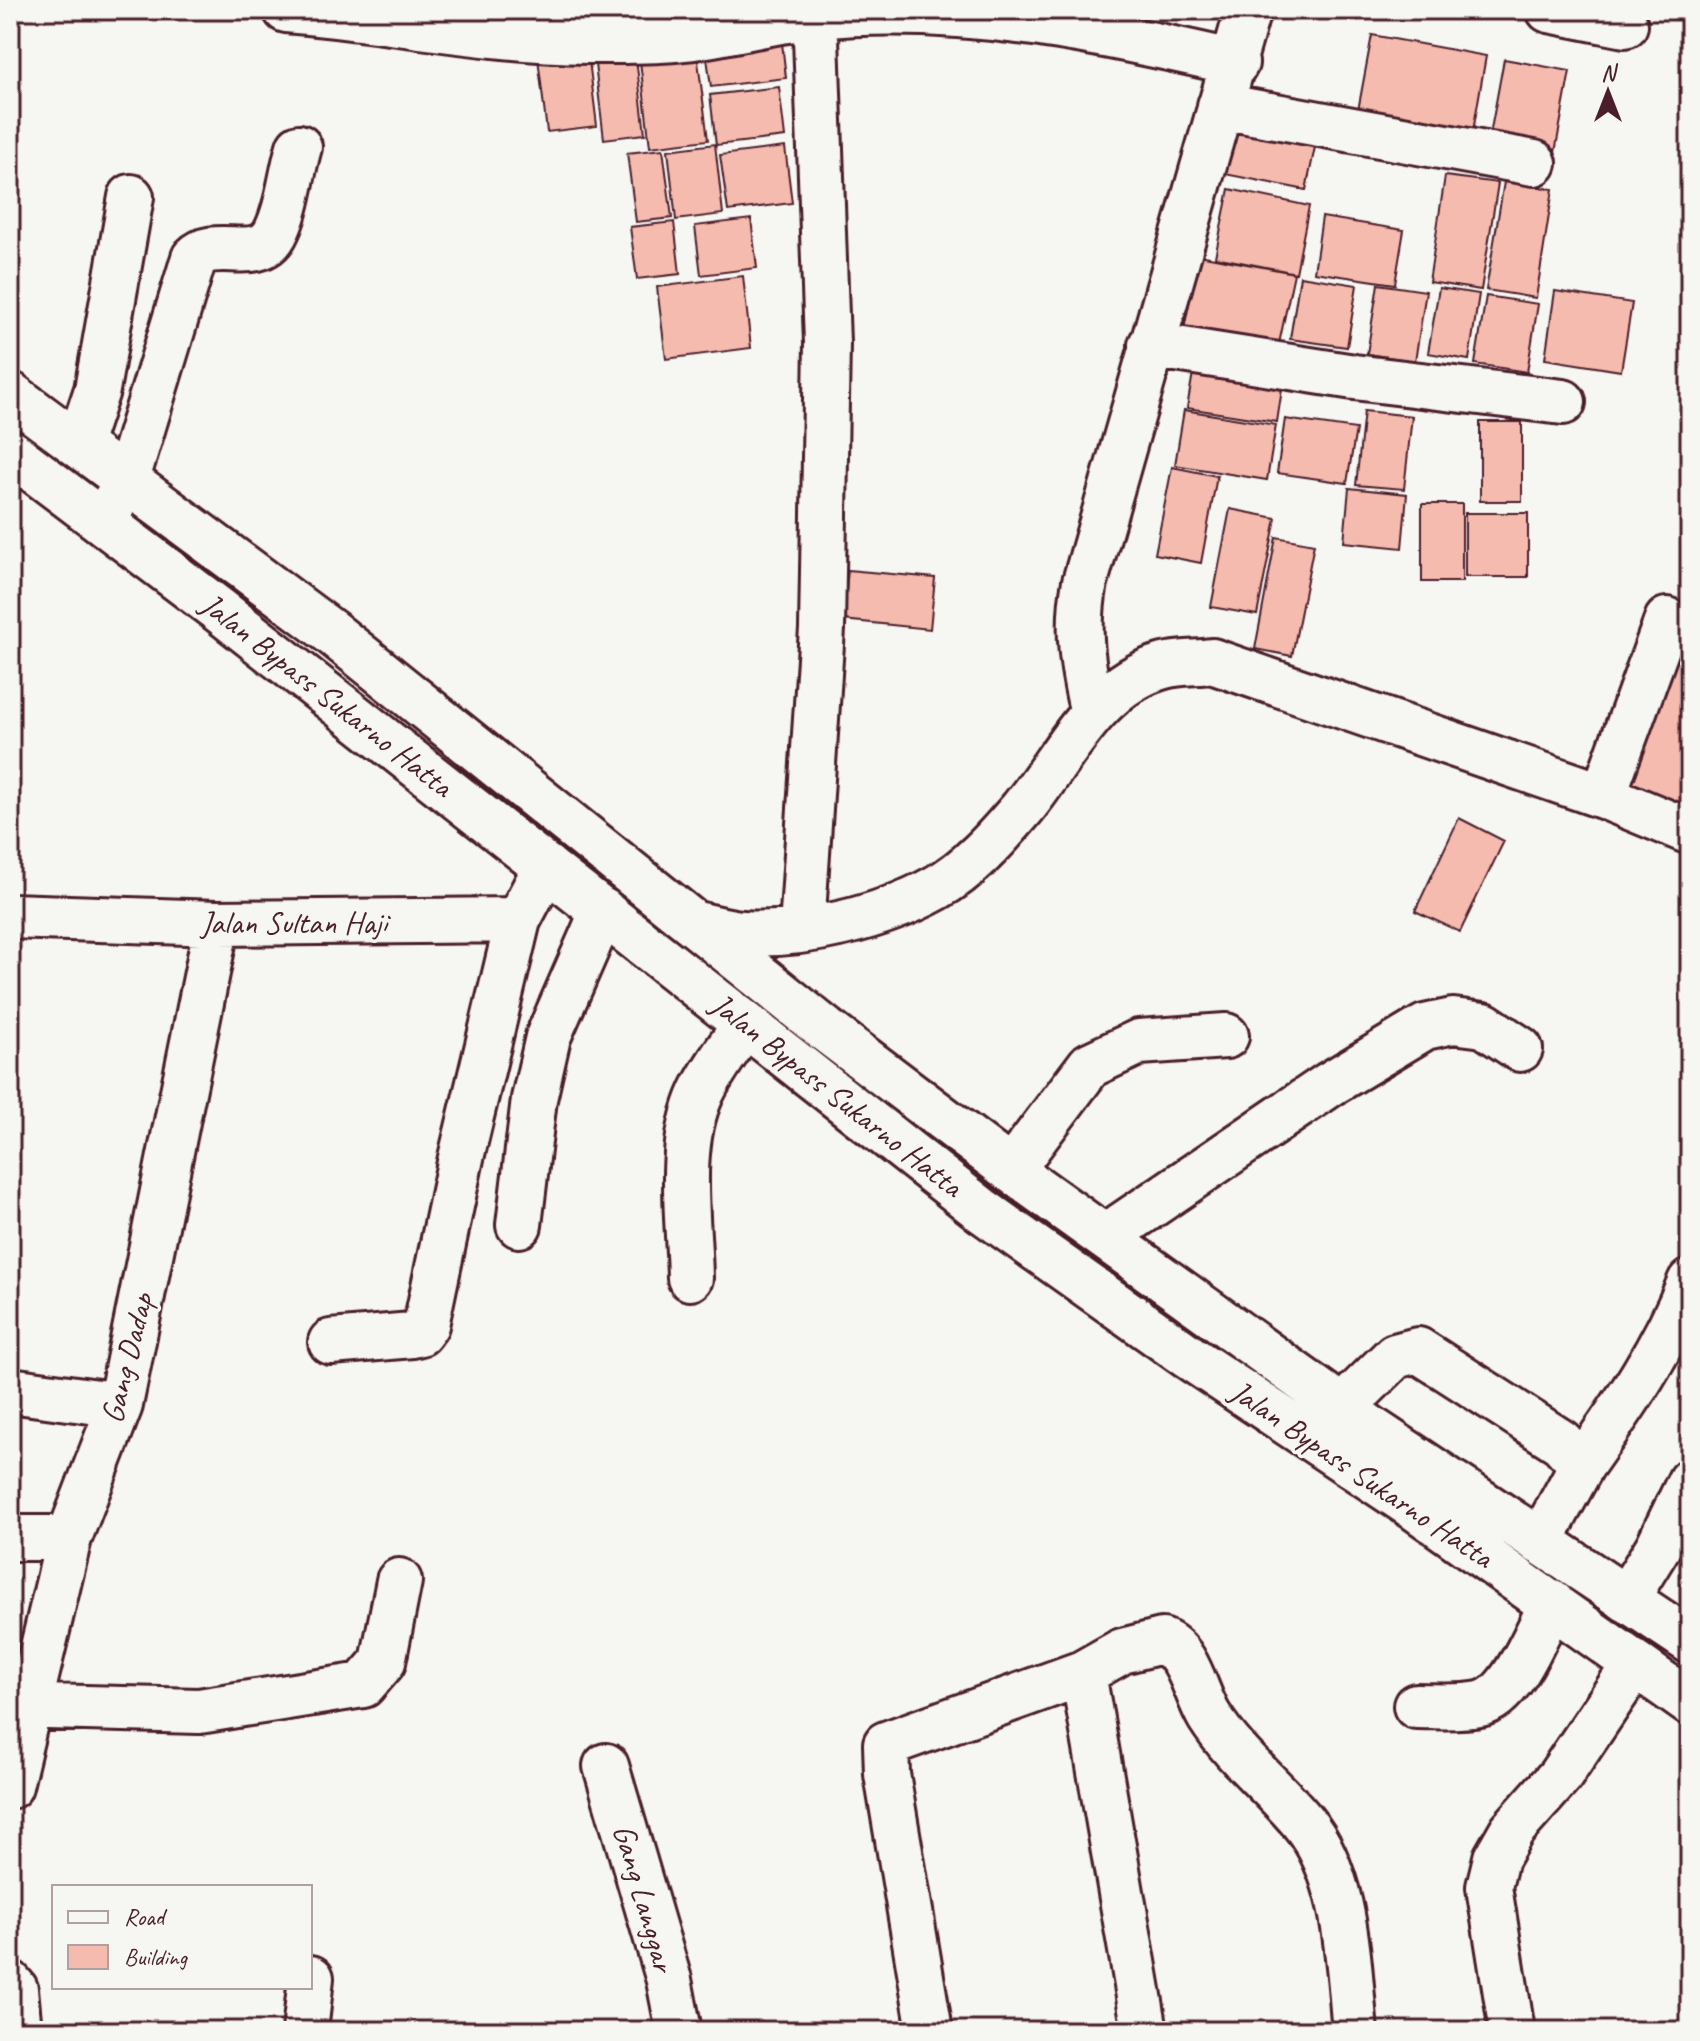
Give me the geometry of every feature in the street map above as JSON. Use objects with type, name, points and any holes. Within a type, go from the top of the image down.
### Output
[{"type":"main road","points":[[286,10],[349,15],[449,32],[586,41],[683,39],[815,13],[924,12],[1016,18],[1100,32],[1236,63]]},
{"type":"main road","points":[[1093,713],[1080,656],[1079,615],[1151,345],[1220,106],[1236,63],[1248,10]]},
{"type":"main road","points":[[1549,10],[1625,25]]},
{"type":"main road","points":[[802,929],[822,629],[827,343],[815,13]]},
{"type":"main road","points":[[1220,106],[1534,163]]},
{"type":"main road","points":[[104,521],[127,479],[194,258],[207,249],[252,249],[266,245],[276,233],[299,147]]},
{"type":"main road","points":[[79,444],[97,390],[131,197]]},
{"type":"main road","points":[[1151,345],[1354,377],[1563,402]]},
{"type":"main road","name":"Jalan Bypass Sukarno Hatta","points":[[10,394],[331,632],[701,925],[826,1030],[1011,1170],[1342,1408],[1690,1641]]},
{"type":"main road","name":"Jalan Bypass Sukarno Hatta","points":[[10,452],[104,521],[983,1211],[1189,1357],[1552,1603],[1690,1703]]},
{"type":"main road","points":[[1603,796],[1667,620]]},
{"type":"main road","points":[[701,925],[743,933],[802,929],[897,905],[938,887],[975,860],[1022,809],[1093,713],[1129,682],[1161,667],[1212,661],[1603,796],[1690,832]]},
{"type":"main road","points":[[331,1342],[412,1335],[420,1333],[426,1325],[461,1158],[518,920],[546,867]]},
{"type":"main road","points":[[519,1225],[534,1099],[548,1037],[603,911]]},
{"type":"main road","name":"Jalan Sultan Haji","points":[[10,916],[217,923],[518,920]]},
{"type":"main road","name":"Gang Dadap","points":[[10,1786],[20,1706],[69,1538],[120,1405],[217,923]]},
{"type":"main road","points":[[1105,1237],[1330,1084],[1425,1027],[1453,1021],[1484,1025],[1520,1049]]},
{"type":"main road","points":[[690,1278],[687,1163],[695,1112],[702,1092],[745,1024]]},
{"type":"main road","points":[[1011,1170],[1090,1065],[1139,1042],[1226,1036]]},
{"type":"main road","points":[[1540,1542],[1582,1465],[1641,1382],[1678,1314],[1690,1282]]},
{"type":"main road","points":[[1342,1408],[1395,1356],[1418,1350],[1561,1442],[1582,1465]]},
{"type":"main road","points":[[10,1390],[120,1405]]},
{"type":"main road","points":[[1626,1599],[1658,1547],[1690,1481]]},
{"type":"main road","points":[[10,1538],[69,1538]]},
{"type":"main road","points":[[20,1706],[199,1711],[363,1685],[383,1662],[399,1581]]},
{"type":"main road","points":[[1416,1706],[1479,1704],[1496,1698],[1511,1680],[1552,1603]]},
{"type":"main road","points":[[930,2031],[887,1774],[886,1744],[1083,1673],[1136,1647],[1162,1641],[1176,1648],[1209,1715],[1232,1747],[1303,1823],[1326,1861],[1339,1906],[1355,2031]]},
{"type":"main road","points":[[1512,2031],[1489,1887],[1496,1858],[1512,1830],[1560,1776],[1635,1664]]},
{"type":"main road","points":[[1083,1673],[1145,2031]]},
{"type":"main road","name":"Gang Langgar","points":[[606,1766],[669,1980],[679,2031]]},
{"type":"main road","points":[[10,1983],[15,1989],[19,2031]]},
{"type":"main road","points":[[305,2031],[310,1989]]},
{"type":"building","points":[[515,10],[551,10],[553,29],[518,33]]},
{"type":"building","points":[[781,34],[786,78],[711,87],[705,43]]},
{"type":"building","points":[[1372,35],[1486,56],[1472,137],[1357,116]]},
{"type":"building","points":[[696,45],[708,140],[650,147],[639,52]]},
{"type":"building","points":[[635,50],[645,134],[604,139],[594,56]]},
{"type":"building","points":[[588,52],[597,126],[547,132],[538,58]]},
{"type":"building","points":[[1504,59],[1570,71],[1554,158],[1488,146]]},
{"type":"building","points":[[779,87],[785,137],[716,145],[710,95]]},
{"type":"building","points":[[1229,130],[1315,147],[1306,190],[1220,173]]},
{"type":"building","points":[[715,144],[723,214],[676,220],[668,150]]},
{"type":"building","points":[[785,147],[792,203],[728,211],[720,155]]},
{"type":"building","points":[[663,149],[672,218],[636,222],[627,153]]},
{"type":"building","points":[[1445,176],[1498,183],[1481,290],[1429,282]]},
{"type":"building","points":[[1504,182],[1553,189],[1536,298],[1486,290]]},
{"type":"building","points":[[1229,189],[1309,206],[1296,273],[1215,257]]},
{"type":"building","points":[[1322,217],[1404,230],[1395,284],[1314,272]]},
{"type":"building","points":[[751,219],[757,268],[701,275],[695,226]]},
{"type":"building","points":[[674,222],[680,274],[637,279],[630,227]]},
{"type":"building","points":[[1199,255],[1294,273],[1277,353],[1183,334]]},
{"type":"building","points":[[743,276],[751,348],[666,359],[657,287]]},
{"type":"building","points":[[1300,276],[1357,285],[1347,347],[1290,339]]},
{"type":"building","points":[[1378,284],[1426,291],[1415,361],[1367,354]]},
{"type":"building","points":[[1439,288],[1479,294],[1469,360],[1428,353]]},
{"type":"building","points":[[1555,291],[1632,303],[1621,371],[1545,359]]},
{"type":"building","points":[[1486,296],[1538,304],[1527,372],[1475,364]]},
{"type":"building","points":[[1196,355],[1285,369],[1277,422],[1187,408]]},
{"type":"building","points":[[1184,410],[1276,425],[1267,480],[1175,465]]},
{"type":"building","points":[[1364,411],[1412,416],[1404,489],[1356,485]]},
{"type":"building","points":[[1285,419],[1356,429],[1347,483],[1277,473]]},
{"type":"building","points":[[1480,422],[1522,422],[1522,501],[1480,501]]},
{"type":"building","points":[[1172,467],[1217,476],[1201,563],[1155,554]]},
{"type":"building","points":[[1349,488],[1407,494],[1402,548],[1344,542]]},
{"type":"building","points":[[1422,504],[1462,504],[1462,582],[1422,582]]},
{"type":"building","points":[[1230,509],[1276,518],[1257,615],[1211,607]]},
{"type":"building","points":[[1465,513],[1528,513],[1528,577],[1465,577]]},
{"type":"building","points":[[1276,537],[1314,544],[1292,656],[1255,649]]},
{"type":"building","points":[[848,570],[935,578],[930,629],[843,620]]},
{"type":"building","points":[[1690,594],[1690,811],[1626,791]]},
{"type":"building","points":[[1459,818],[1504,841],[1460,932],[1415,911]]}]
